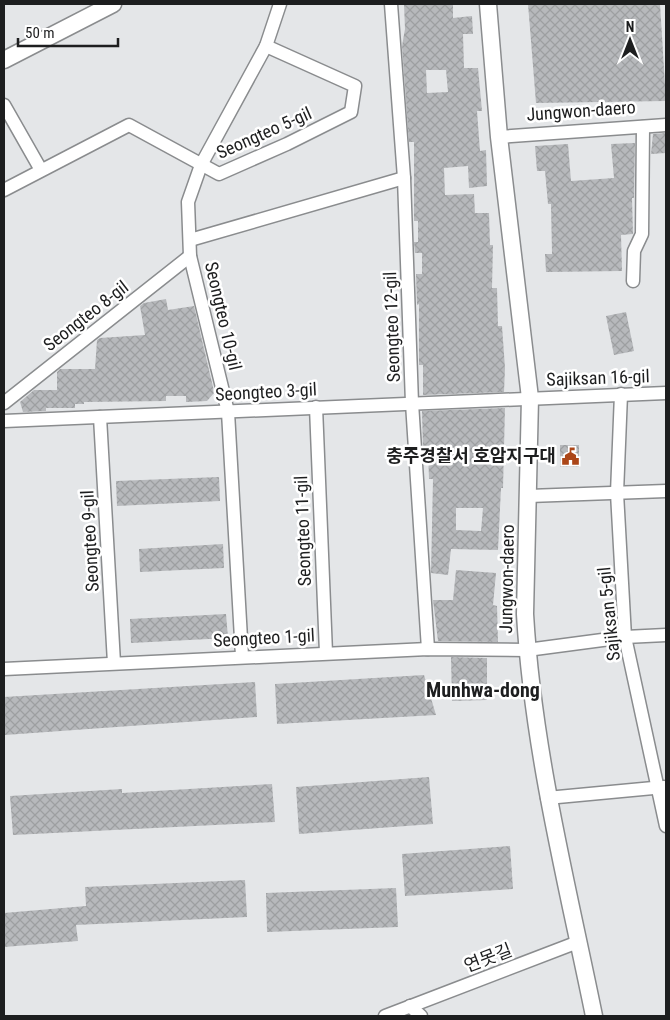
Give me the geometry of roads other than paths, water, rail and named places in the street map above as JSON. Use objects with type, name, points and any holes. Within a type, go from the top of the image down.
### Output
[{"type":"street","points":[[4,60],[113,4]]},
{"type":"street","name":"Seongteo 10-gil","points":[[242,656],[228,412],[190,256],[188,202],[201,165],[266,46],[280,4]]},
{"type":"street","name":"Seongteo 12-gil","points":[[391,4],[404,178],[412,403],[428,649]]},
{"type":"street","name":"Jungwon-daero","points":[[488,4],[499,137],[530,398],[525,614],[527,650],[547,798],[594,1016]]},
{"type":"street","name":"Seongteo 5-gil","points":[[4,190],[129,125],[219,174],[287,144],[351,112],[354,86],[266,46]]},
{"type":"street","points":[[4,105],[41,170]]},
{"type":"street","name":"Jungwon-daero","points":[[499,137],[666,125]]},
{"type":"street","points":[[633,281],[634,251],[642,234],[643,127]]},
{"type":"street","points":[[190,240],[404,178]]},
{"type":"street","name":"Seongteo 8-gil","points":[[4,403],[190,256]]},
{"type":"street","name":"Sajiksan 16-gil","points":[[530,398],[666,393]]},
{"type":"street","name":"Sajiksan 5-gil","points":[[621,394],[618,493],[625,636],[662,787],[666,826]]},
{"type":"street","name":"Seongteo 3-gil","points":[[4,421],[530,398]]},
{"type":"street","name":"Seongteo 11-gil","points":[[316,407],[326,653]]},
{"type":"street","name":"Seongteo 9-gil","points":[[100,418],[114,663]]},
{"type":"street","points":[[529,496],[666,491]]},
{"type":"street","name":"Seongteo 1-gil","points":[[4,670],[242,656],[428,649],[527,650],[625,636],[666,635]]},
{"type":"street","points":[[547,798],[662,787]]},
{"type":"street","name":"연못길","points":[[385,1016],[578,942]]},
{"type":"street","points":[[410,1006],[421,1016]]},
{"type":"place","name":"충주경찰서 호암지구대","points":[[570,456]]},
{"type":"district","name":"Munhwa-dong","points":[[483,690]]}]
